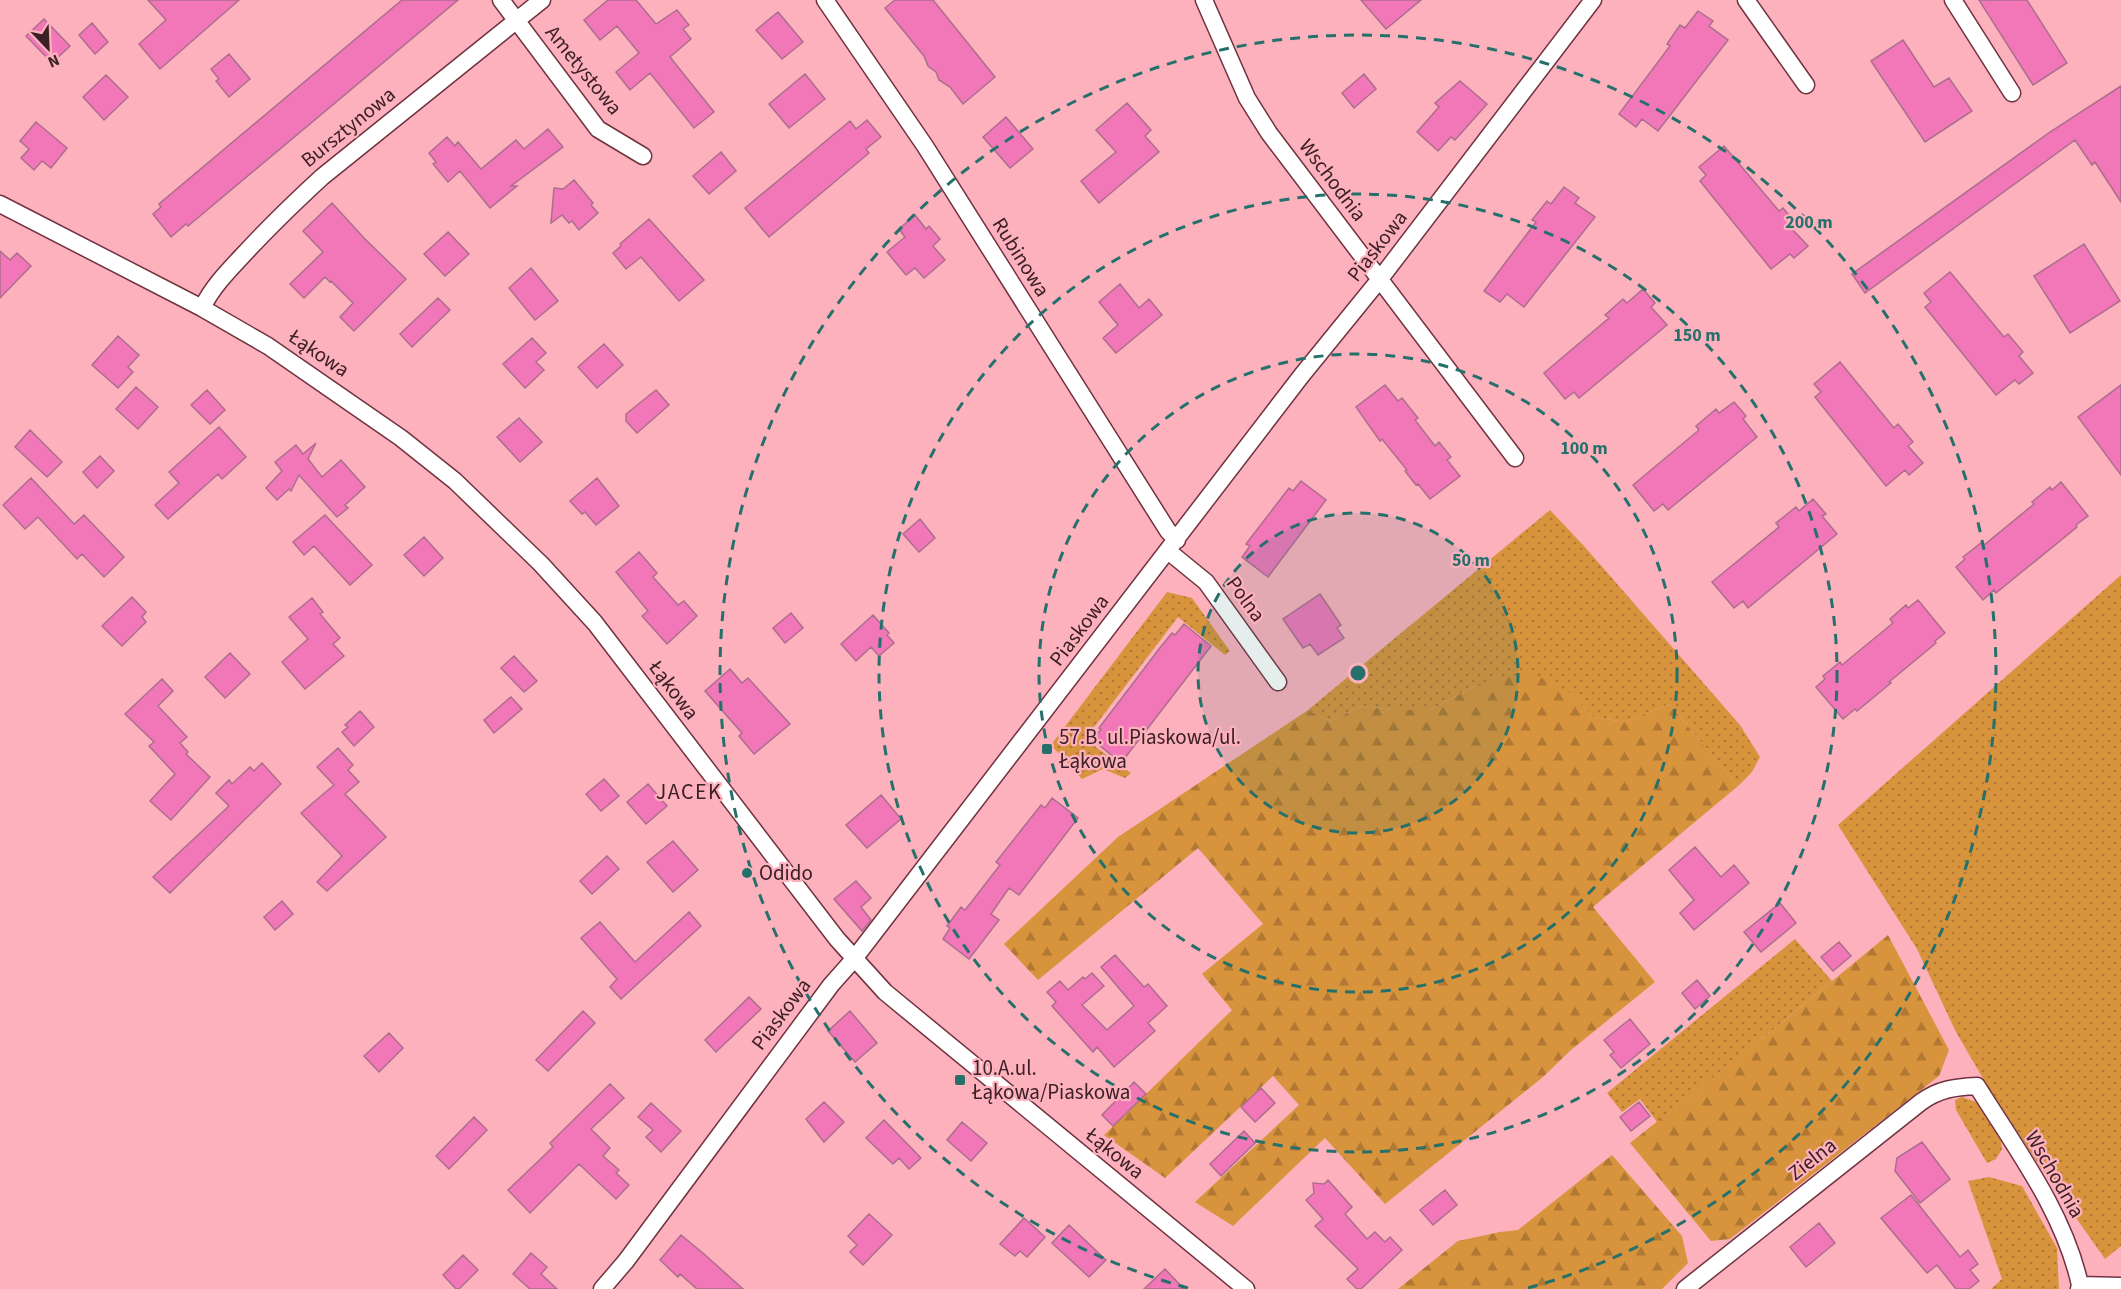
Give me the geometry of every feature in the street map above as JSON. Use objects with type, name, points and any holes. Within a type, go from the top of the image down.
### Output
[{"type":"street","name":"Ametystowa","points":[[501,0],[598,129],[644,156]]},
{"type":"street","name":"Bursztynowa","points":[[202,308],[209,293],[222,276],[289,207],[322,177],[542,0]]},
{"type":"street","name":"Rubinowa","points":[[825,0],[925,146],[1168,531],[1172,545]]},
{"type":"street","name":"Wschodnia","points":[[1204,0],[1247,98],[1269,133],[1515,458]]},
{"type":"street","name":"Piaskowa","points":[[603,1289],[831,985],[854,959],[1593,0]]},
{"type":"street","points":[[1746,0],[1806,85]]},
{"type":"street","points":[[1953,0],[2012,93]]},
{"type":"street","name":"Łąkowa","points":[[0,204],[202,308],[268,346],[401,438],[455,481],[541,564],[595,623],[798,890],[854,959],[885,992],[1246,1289]]},
{"type":"street","name":"Polna","points":[[1172,545],[1206,582],[1278,682]]},
{"type":"street","name":"Zielna","points":[[1684,1289],[1921,1102],[1936,1092],[1962,1086],[1977,1086]]},
{"type":"street","name":"Wschodnia","points":[[1977,1086],[2057,1216],[2074,1257],[2079,1287]]},
{"type":"street","points":[[2079,1287],[2121,1286]]},
{"type":"green space","points":[[1550,510],[1740,725],[1760,757],[1752,772],[1738,786],[1669,704],[1625,722],[1593,717],[1570,693],[1479,684],[1430,710],[1393,710],[1363,706],[1330,721],[1308,710]]},
{"type":"green space","points":[[2121,575],[2121,1246],[2105,1259],[1988,1087],[1956,1032],[1917,949],[1838,825]]},
{"type":"green space","points":[[1167,592],[1192,598],[1230,651],[1225,655],[1178,617],[1085,739],[1131,773],[1125,778],[1103,769],[1082,779],[1051,745]]},
{"type":"green space","points":[[1530,672],[1570,693],[1593,717],[1625,722],[1669,704],[1738,786],[1593,907],[1655,982],[1571,1050],[1543,1077],[1385,1204],[1325,1138],[1233,1226],[1195,1202],[1299,1105],[1273,1076],[1165,1178],[1104,1135],[1232,1010],[1202,974],[1263,924],[1198,848],[1038,980],[1004,944],[1118,837],[1308,710],[1330,721],[1363,706],[1393,710],[1430,710],[1479,684]]},
{"type":"green space","points":[[1888,935],[1949,1050],[1939,1076],[1730,1239],[1711,1241],[1630,1143]]},
{"type":"green space","points":[[1795,939],[1832,981],[1657,1122],[1640,1099],[1622,1112],[1607,1093]]},
{"type":"green space","points":[[1962,1097],[1976,1102],[2001,1141],[2002,1149],[1996,1159],[1987,1163],[1956,1110],[1955,1100]]},
{"type":"green space","points":[[1612,1155],[1682,1236],[1688,1263],[1662,1289],[1398,1289],[1458,1241],[1518,1230]]},
{"type":"green space","points":[[1989,1177],[2022,1186],[2057,1248],[2059,1289],[1991,1289],[2002,1279],[1968,1181]]},
{"type":"building","points":[[148,0],[239,0],[160,69],[139,44],[166,20]]},
{"type":"building","points":[[402,0],[458,0],[188,226],[186,224],[171,237],[153,214],[161,207],[159,204]]},
{"type":"building","points":[[608,0],[636,0],[656,24],[677,10],[689,25],[683,29],[691,39],[670,57],[714,112],[694,128],[650,73],[630,90],[616,72],[639,53],[617,26],[600,40],[584,20]]},
{"type":"building","points":[[895,0],[933,0],[995,77],[963,104],[950,87],[939,80],[936,72],[928,66],[924,56],[885,8]]},
{"type":"building","points":[[1361,0],[1421,0],[1386,29]]},
{"type":"building","points":[[1979,0],[2027,0],[2067,63],[2033,85]]},
{"type":"building","points":[[1698,11],[1713,21],[1709,26],[1728,40],[1658,131],[1642,119],[1636,127],[1619,114],[1670,46],[1667,44],[1680,25],[1685,28]]},
{"type":"building","points":[[778,12],[803,42],[782,59],[756,30]]},
{"type":"building","points":[[44,19],[70,46],[52,63],[26,36]]},
{"type":"building","points":[[92,23],[108,42],[95,54],[79,35]]},
{"type":"building","points":[[1903,40],[1934,87],[1949,78],[1972,111],[1925,142],[1871,61]]},
{"type":"building","points":[[229,54],[250,79],[229,97],[216,81],[219,79],[211,69]]},
{"type":"building","points":[[805,74],[825,99],[789,128],[769,104]]},
{"type":"building","points":[[1364,74],[1376,89],[1354,108],[1342,93]]},
{"type":"building","points":[[106,75],[128,97],[104,120],[83,97]]},
{"type":"building","points":[[1460,81],[1487,104],[1455,140],[1451,137],[1438,151],[1417,132],[1439,107],[1435,103]]},
{"type":"building","points":[[2121,86],[2121,202],[2095,162],[2092,165],[2075,140],[1865,293],[1852,274],[2050,132]]},
{"type":"building","points":[[1127,103],[1151,130],[1145,136],[1159,152],[1099,203],[1081,181],[1116,152],[1096,130]]},
{"type":"building","points":[[1006,117],[1033,149],[1010,168],[983,137]]},
{"type":"building","points":[[867,120],[881,137],[866,149],[869,153],[769,237],[745,208],[850,121],[856,129]]},
{"type":"building","points":[[36,122],[67,148],[51,168],[42,161],[34,170],[21,158],[29,149],[20,141]]},
{"type":"building","points":[[548,129],[563,147],[511,186],[517,186],[490,208],[460,171],[448,182],[433,164],[436,162],[429,153],[447,137],[455,146],[458,142],[481,169],[516,140],[524,149]]},
{"type":"building","points":[[1724,146],[1779,211],[1783,208],[1798,226],[1793,230],[1808,246],[1794,258],[1790,254],[1771,269],[1700,181],[1706,175],[1699,167]]},
{"type":"building","points":[[721,152],[736,171],[709,194],[693,176]]},
{"type":"building","points":[[574,180],[593,203],[591,205],[598,213],[579,230],[572,221],[569,223],[562,215],[551,223],[554,188],[563,189]]},
{"type":"building","points":[[1564,187],[1579,198],[1575,203],[1595,217],[1524,307],[1507,294],[1500,302],[1484,291],[1536,222],[1532,220],[1547,201],[1551,204]]},
{"type":"building","points":[[332,203],[406,279],[354,331],[340,317],[353,303],[331,281],[325,277],[304,298],[290,284],[323,252],[303,231]]},
{"type":"building","points":[[915,215],[926,229],[929,226],[940,239],[933,246],[945,260],[924,278],[915,268],[906,275],[887,252],[905,237],[899,229]]},
{"type":"building","points":[[649,219],[704,280],[679,301],[641,257],[626,269],[613,253]]},
{"type":"building","points":[[448,232],[469,254],[445,276],[424,254]]},
{"type":"building","points":[[2084,244],[2120,301],[2070,333],[2034,276]]},
{"type":"building","points":[[0,251],[10,260],[17,253],[31,266],[0,298]]},
{"type":"building","points":[[531,268],[558,301],[535,320],[509,288]]},
{"type":"building","points":[[1950,272],[2004,337],[2008,334],[2023,352],[2019,356],[2033,373],[2019,384],[2015,380],[1996,395],[1925,307],[1931,302],[1924,293]]},
{"type":"building","points":[[1120,284],[1139,308],[1149,299],[1162,315],[1116,353],[1103,338],[1118,325],[1099,302]]},
{"type":"building","points":[[1643,289],[1655,303],[1651,307],[1667,325],[1579,398],[1574,392],[1565,399],[1544,373],[1609,318],[1605,315],[1623,299],[1627,303]]},
{"type":"building","points":[[438,298],[450,310],[412,347],[400,334]]},
{"type":"building","points":[[118,336],[139,355],[128,367],[133,372],[118,388],[92,365]]},
{"type":"building","points":[[532,338],[546,353],[536,362],[544,370],[525,388],[503,364]]},
{"type":"building","points":[[604,344],[623,365],[597,388],[578,367]]},
{"type":"building","points":[[1840,362],[1894,428],[1898,424],[1913,442],[1908,446],[1923,463],[1909,475],[1905,470],[1886,486],[1815,397],[1821,392],[1814,384]]},
{"type":"building","points":[[1385,385],[1398,401],[1402,398],[1418,418],[1415,420],[1435,446],[1439,442],[1451,457],[1447,460],[1460,476],[1430,499],[1418,484],[1416,485],[1382,439],[1380,441],[1356,407]]},
{"type":"building","points":[[2121,385],[2121,475],[2078,417]]},
{"type":"building","points":[[136,387],[158,407],[138,429],[116,409]]},
{"type":"building","points":[[207,390],[225,410],[210,424],[191,405]]},
{"type":"building","points":[[656,390],[669,405],[637,433],[626,421],[626,414]]},
{"type":"building","points":[[1734,402],[1746,416],[1743,419],[1757,437],[1668,510],[1663,504],[1654,511],[1633,485],[1699,430],[1696,426],[1716,409],[1719,413]]},
{"type":"building","points":[[519,418],[542,442],[520,462],[497,437]]},
{"type":"building","points":[[219,427],[246,457],[222,479],[218,474],[168,519],[155,505],[179,483],[169,472]]},
{"type":"building","points":[[30,430],[62,462],[47,477],[15,447]]},
{"type":"building","points":[[316,443],[308,459],[322,477],[341,460],[365,487],[345,505],[348,508],[337,517],[299,475],[291,491],[289,489],[277,500],[266,488],[282,471],[275,462],[296,445],[303,454]]},
{"type":"building","points":[[100,456],[114,471],[97,488],[83,472]]},
{"type":"building","points":[[31,478],[74,524],[84,515],[124,557],[104,577],[82,554],[77,559],[38,517],[25,529],[3,505]]},
{"type":"building","points":[[597,478],[619,506],[596,525],[585,512],[582,514],[570,501]]},
{"type":"building","points":[[1301,481],[1326,500],[1268,577],[1242,557],[1250,546],[1246,544],[1289,488],[1293,491]]},
{"type":"building","points":[[2061,482],[2088,516],[1996,593],[1994,590],[1983,600],[1956,567],[1965,559],[1963,557],[1981,543],[1984,545],[2034,504],[2032,502],[2050,487],[2052,490]]},
{"type":"building","points":[[1813,499],[1826,514],[1822,516],[1837,534],[1748,608],[1743,601],[1734,608],[1712,582],[1779,527],[1776,523],[1796,507],[1799,511]]},
{"type":"building","points":[[325,515],[372,565],[350,585],[314,546],[304,555],[293,542]]},
{"type":"building","points":[[920,519],[935,538],[919,552],[903,534]]},
{"type":"building","points":[[424,537],[443,558],[424,576],[404,555]]},
{"type":"building","points":[[639,552],[657,573],[653,577],[678,605],[684,601],[697,616],[667,644],[642,616],[648,611],[616,572]]},
{"type":"building","points":[[1320,594],[1341,625],[1337,628],[1344,638],[1318,655],[1310,644],[1303,648],[1283,619]]},
{"type":"building","points":[[132,597],[146,612],[142,617],[146,622],[122,646],[102,626]]},
{"type":"building","points":[[312,598],[323,612],[320,614],[340,638],[333,644],[344,656],[305,689],[282,662],[308,639],[289,617]]},
{"type":"building","points":[[1918,600],[1945,633],[1889,682],[1891,683],[1857,711],[1855,709],[1843,719],[1816,687],[1825,679],[1823,676],[1840,662],[1842,665],[1893,623],[1890,619],[1906,605],[1908,608]]},
{"type":"building","points":[[791,613],[803,628],[785,643],[773,628]]},
{"type":"building","points":[[873,615],[889,633],[887,635],[894,643],[879,656],[871,647],[856,661],[841,644]]},
{"type":"building","points":[[1184,624],[1211,646],[1121,763],[1093,740],[1101,729],[1099,728],[1159,649],[1172,633],[1175,635]]},
{"type":"building","points":[[230,653],[250,674],[225,698],[205,677]]},
{"type":"building","points":[[514,656],[537,681],[524,692],[501,668]]},
{"type":"building","points":[[730,669],[742,683],[748,678],[790,724],[754,754],[739,736],[742,733],[705,691]]},
{"type":"building","points":[[162,679],[173,691],[158,706],[187,737],[180,743],[188,752],[186,754],[210,777],[171,820],[150,801],[175,774],[149,746],[154,742],[125,714]]},
{"type":"building","points":[[511,697],[522,709],[494,733],[484,720]]},
{"type":"building","points":[[360,711],[374,727],[354,746],[342,732],[348,727],[345,725]]},
{"type":"building","points":[[338,748],[353,765],[348,770],[359,782],[345,794],[386,837],[327,891],[317,882],[342,856],[301,813],[334,785],[317,767]]},
{"type":"building","points":[[262,763],[281,784],[170,893],[153,877],[229,806],[216,793],[229,780],[232,784],[250,767],[254,771]]},
{"type":"building","points":[[604,779],[619,796],[601,811],[586,794]]},
{"type":"building","points":[[648,784],[667,806],[646,824],[627,802]]},
{"type":"building","points":[[881,795],[901,819],[867,848],[846,825]]},
{"type":"building","points":[[1052,798],[1078,818],[1019,895],[1009,888],[991,914],[999,920],[969,959],[943,939],[950,928],[947,926],[961,907],[965,910],[973,900],[1000,865],[996,862],[1041,805],[1045,808]]},
{"type":"building","points":[[673,841],[698,870],[673,892],[647,862]]},
{"type":"building","points":[[1695,847],[1721,877],[1734,865],[1749,883],[1694,930],[1680,913],[1694,900],[1669,870]]},
{"type":"building","points":[[607,856],[619,869],[592,894],[580,881]]},
{"type":"building","points":[[856,881],[871,898],[861,907],[871,920],[862,931],[834,899]]},
{"type":"building","points":[[282,901],[293,914],[275,930],[264,917]]},
{"type":"building","points":[[1780,903],[1796,923],[1761,952],[1744,932]]},
{"type":"building","points":[[689,912],[701,926],[621,999],[610,987],[617,979],[581,938],[600,922],[635,962]]},
{"type":"building","points":[[1839,942],[1851,956],[1833,971],[1821,957]]},
{"type":"building","points":[[1115,955],[1144,987],[1148,984],[1167,1006],[1148,1023],[1155,1031],[1114,1067],[1097,1047],[1093,1052],[1052,1006],[1056,1002],[1047,992],[1060,981],[1068,990],[1083,977],[1085,979],[1092,973],[1104,986],[1082,1005],[1107,1030],[1134,1006],[1101,967]]},
{"type":"building","points":[[1697,980],[1710,996],[1695,1009],[1682,993]]},
{"type":"building","points":[[749,997],[761,1009],[716,1052],[705,1040]]},
{"type":"building","points":[[583,1011],[595,1023],[548,1071],[536,1060]]},
{"type":"building","points":[[850,1011],[877,1043],[855,1062],[828,1031]]},
{"type":"building","points":[[1630,1019],[1650,1044],[1621,1068],[1610,1055],[1614,1052],[1604,1040]]},
{"type":"building","points":[[389,1033],[403,1048],[379,1072],[364,1056]]},
{"type":"building","points":[[1134,1082],[1146,1094],[1113,1126],[1102,1115]]},
{"type":"building","points":[[610,1084],[624,1098],[591,1129],[610,1148],[603,1156],[619,1170],[616,1173],[629,1185],[616,1199],[579,1164],[530,1213],[508,1190],[553,1147],[550,1143]]},
{"type":"building","points":[[1261,1088],[1275,1103],[1255,1122],[1241,1107]]},
{"type":"building","points":[[824,1102],[844,1122],[824,1142],[806,1119]]},
{"type":"building","points":[[1639,1102],[1650,1116],[1631,1131],[1620,1117]]},
{"type":"building","points":[[651,1103],[681,1131],[661,1152],[646,1137],[653,1130],[638,1117]]},
{"type":"building","points":[[474,1117],[487,1130],[449,1169],[436,1156]]},
{"type":"building","points":[[884,1120],[921,1158],[909,1169],[899,1158],[893,1164],[866,1138]]},
{"type":"building","points":[[962,1122],[987,1143],[971,1161],[947,1140]]},
{"type":"building","points":[[1244,1131],[1255,1143],[1221,1176],[1210,1164]]},
{"type":"building","points":[[1922,1142],[1950,1179],[1920,1203],[1895,1171],[1897,1158]]},
{"type":"building","points":[[1328,1180],[1352,1207],[1345,1214],[1367,1239],[1375,1232],[1385,1242],[1390,1237],[1402,1250],[1361,1289],[1357,1289],[1347,1279],[1358,1269],[1315,1226],[1323,1219],[1306,1200],[1314,1193],[1313,1183],[1324,1184]]},
{"type":"building","points":[[1445,1190],[1457,1205],[1433,1225],[1420,1210]]},
{"type":"building","points":[[1911,1195],[1960,1257],[1968,1250],[1978,1264],[1970,1270],[1979,1281],[1969,1289],[1956,1289],[1937,1265],[1927,1273],[1881,1218]]},
{"type":"building","points":[[869,1214],[892,1235],[863,1265],[850,1252],[857,1245],[848,1236]]},
{"type":"building","points":[[1024,1218],[1045,1237],[1027,1257],[1020,1251],[1015,1256],[1000,1244]]},
{"type":"building","points":[[1819,1223],[1835,1243],[1806,1267],[1790,1247]]},
{"type":"building","points":[[1069,1225],[1106,1260],[1089,1277],[1052,1243]]},
{"type":"building","points":[[681,1235],[743,1289],[697,1289],[680,1274],[678,1277],[660,1260]]},
{"type":"building","points":[[531,1253],[547,1267],[541,1274],[557,1289],[530,1289],[513,1274]]},
{"type":"building","points":[[463,1255],[478,1270],[459,1289],[456,1289],[443,1275]]},
{"type":"building","points":[[1165,1269],[1184,1289],[1144,1289]]},
{"type":"place","name":"57.B. ul.Piaskowa/ul. Łąkowa","points":[[1047,749]]},
{"type":"place","name":"Odido","points":[[747,873]]},
{"type":"place","name":"10.A.ul. Łąkowa/Piaskowa","points":[[960,1080]]},
{"type":"district","name":"JACEK","points":[[689,792]]}]
